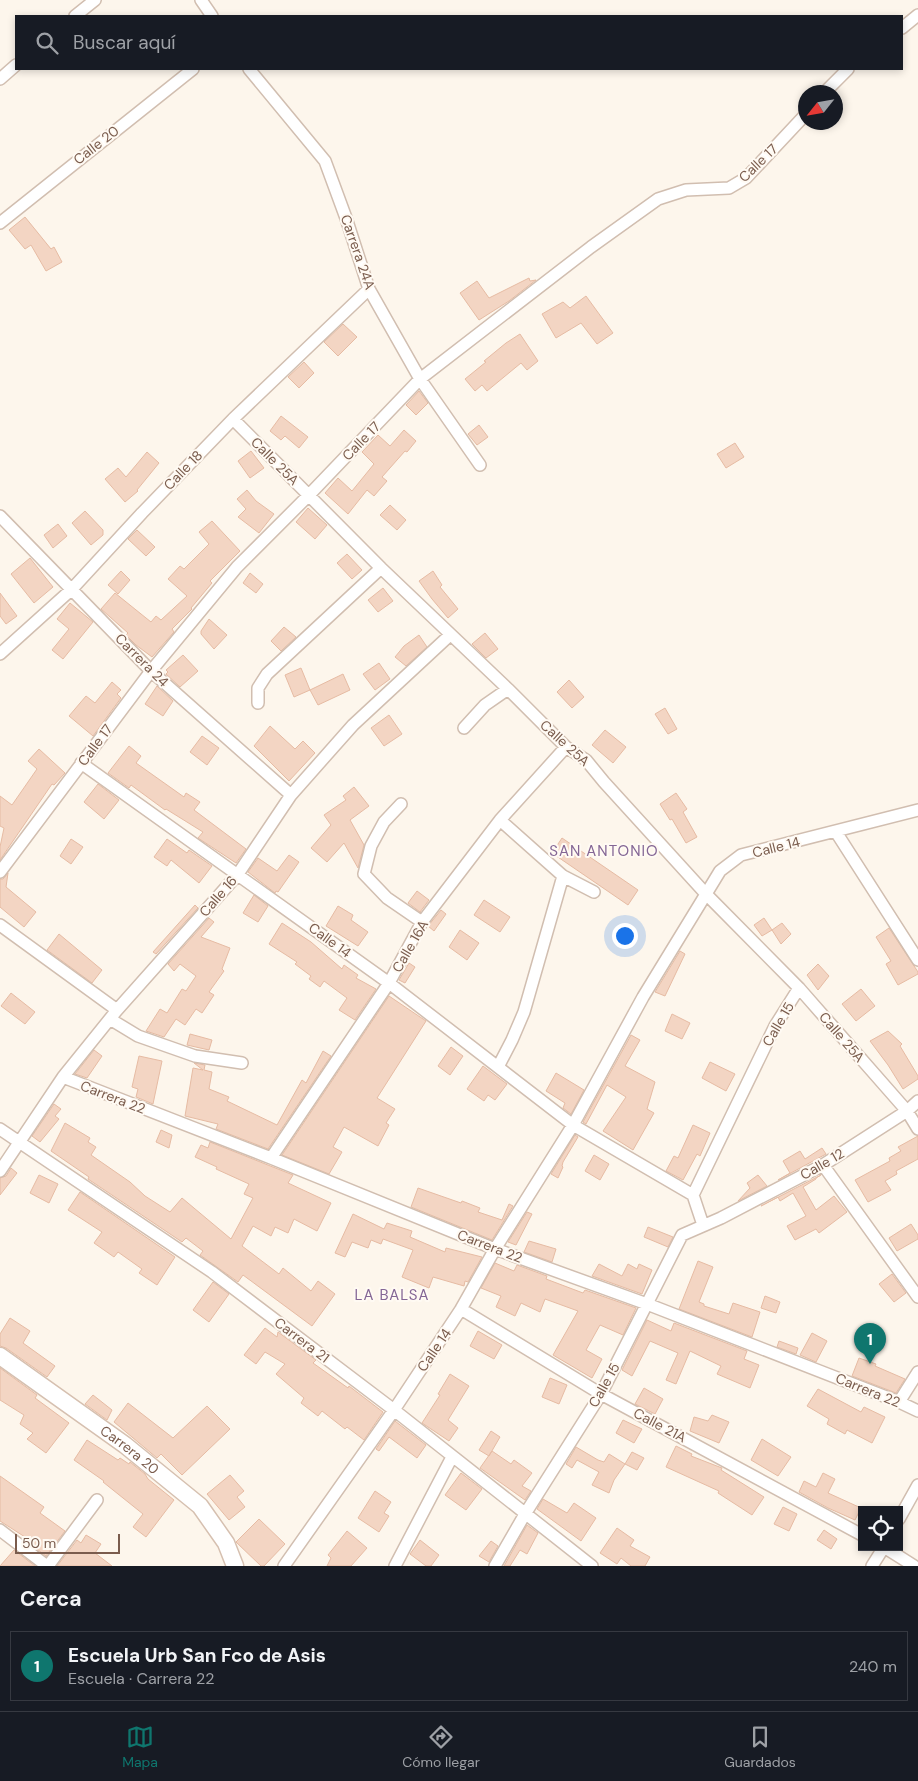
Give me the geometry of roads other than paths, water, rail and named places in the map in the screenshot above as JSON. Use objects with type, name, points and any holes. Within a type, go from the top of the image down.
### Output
[{"type":"street","points":[[76,15],[95,0]]},
{"type":"street","points":[[201,0],[211,15]]},
{"type":"street","points":[[903,27],[918,15]]},
{"type":"street","points":[[0,79],[15,67]]},
{"type":"street","name":"Calle 20","points":[[0,223],[192,70]]},
{"type":"street","name":"Carrera 24A","points":[[250,70],[325,162],[346,218],[369,289],[420,379],[480,465]]},
{"type":"street","points":[[832,85],[847,70]]},
{"type":"street","name":"Calle 17","points":[[0,872],[151,671],[237,567],[420,379],[658,198],[686,190],[728,188],[746,178],[798,123]]},
{"type":"street","name":"Calle 18","points":[[0,654],[72,589],[233,419],[369,289]]},
{"type":"street","name":"Calle 25A","points":[[233,419],[450,635],[508,688],[566,747],[586,760],[706,894],[799,988],[907,1111],[918,1129]]},
{"type":"street","name":"Carrera 24","points":[[0,516],[151,671],[291,795]]},
{"type":"street","points":[[258,703],[258,688],[267,674],[381,568]]},
{"type":"street","name":"Calle 16","points":[[0,1171],[63,1077],[114,1014],[238,874],[291,795],[353,725],[450,635]]},
{"type":"street","points":[[464,728],[485,705],[508,688]]},
{"type":"street","name":"Calle 16A","points":[[271,1158],[389,983],[422,922],[500,820],[566,747]]},
{"type":"street","name":"Calle 14","points":[[81,763],[389,983],[572,1125],[693,1195]]},
{"type":"street","points":[[400,804],[384,822],[372,846],[364,874],[387,898],[422,922]]},
{"type":"street","name":"Calle 14","points":[[284,1566],[394,1410],[461,1310],[494,1249],[572,1125],[643,997],[720,870],[742,855],[918,810]]},
{"type":"street","points":[[500,820],[563,876],[594,892]]},
{"type":"street","points":[[836,832],[918,960]]},
{"type":"street","points":[[498,1067],[524,1012],[563,876]]},
{"type":"street","points":[[0,925],[114,1014],[138,1036],[195,1056],[242,1063]]},
{"type":"street","name":"Calle 15","points":[[693,1195],[775,1026],[799,988]]},
{"type":"street","name":"Carrera 22","points":[[63,1077],[271,1158],[494,1249],[647,1304],[918,1411]]},
{"type":"street","name":"Calle 12","points":[[721,1218],[824,1165],[907,1111],[918,1101]]},
{"type":"street","name":"Carrera 21","points":[[0,1129],[212,1272],[394,1410],[592,1566]]},
{"type":"street","points":[[824,1165],[918,1297]]},
{"type":"street","points":[[693,1195],[704,1225]]},
{"type":"street","name":"Calle 15","points":[[494,1566],[601,1394],[682,1235],[721,1218]]},
{"type":"street","name":"Calle 21A","points":[[461,1310],[601,1394],[858,1533]]},
{"type":"street","name":"Carrera 20","points":[[0,1356],[125,1445],[200,1506],[226,1543],[235,1566]]},
{"type":"street","points":[[899,1402],[918,1372]]},
{"type":"street","points":[[394,1566],[452,1457]]},
{"type":"street","points":[[903,1512],[918,1485]]},
{"type":"street","points":[[0,1530],[47,1566],[97,1500]]},
{"type":"street","points":[[872,1566],[881,1551]]},
{"type":"street","points":[[890,1551],[914,1566]]},
{"type":"place","name":"Escuela Urb San Fco de Asis","points":[[870,1364]]},
{"type":"district","name":"SAN ANTONIO","points":[[604,851]]},
{"type":"district","name":"LA BALSA","points":[[392,1295]]}]
